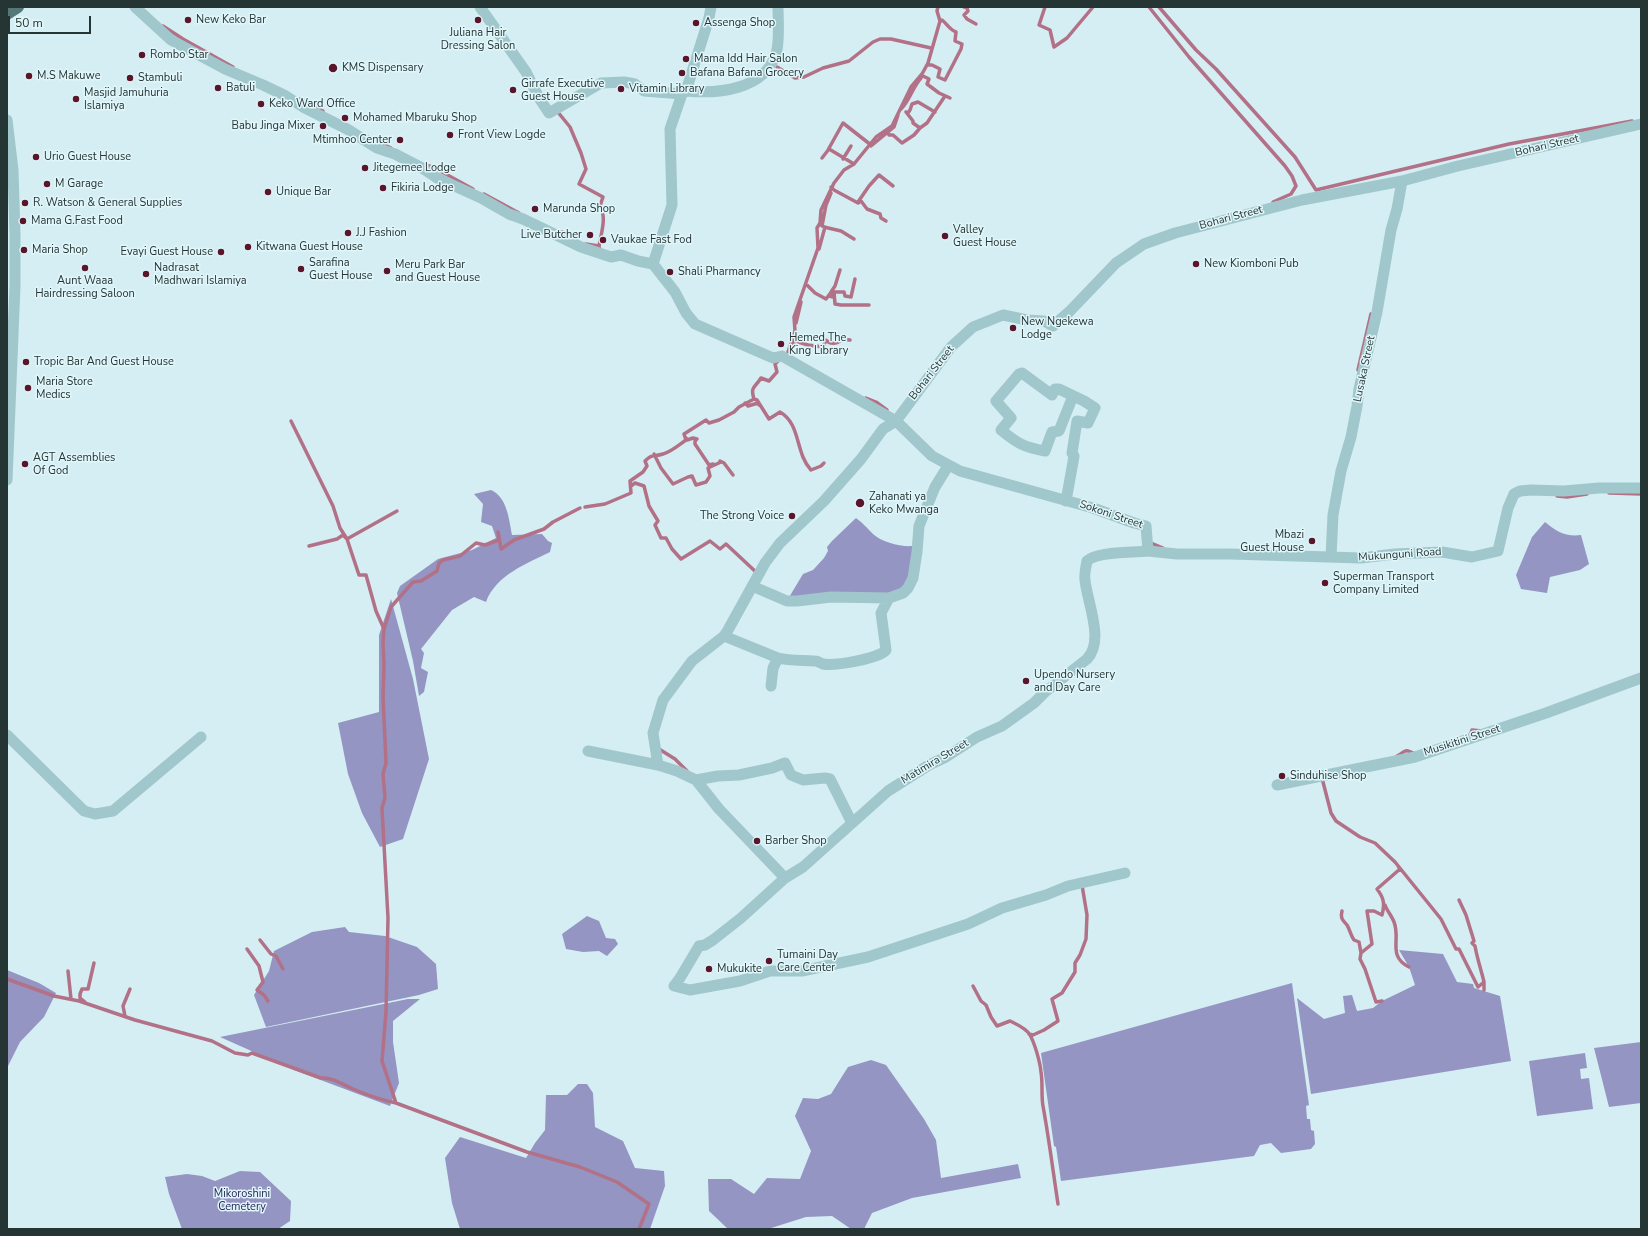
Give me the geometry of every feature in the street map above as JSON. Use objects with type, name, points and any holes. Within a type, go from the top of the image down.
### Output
[{"type":"main road","points":[[7,14],[18,7]]},
{"type":"street","points":[[135,7],[171,40],[225,69],[286,96],[303,107],[347,129],[377,148],[395,154],[422,168],[437,178],[481,198],[509,214],[523,219],[581,247],[611,256],[621,255],[638,261],[654,264],[672,205],[670,129],[684,93],[709,18],[711,7]]},
{"type":"street","points":[[480,7],[526,72],[539,98],[549,113],[601,82],[624,82],[635,84],[644,91],[684,93],[704,93],[750,84],[763,75],[776,53],[778,7]]},
{"type":"street","points":[[7,120],[10,172],[11,289],[7,480]]},
{"type":"street","name":"Bohari Street","points":[[896,421],[951,347],[973,327],[1003,315],[1027,320],[1044,321],[1053,326],[1069,312],[1116,263],[1144,244],[1175,233],[1302,200],[1402,181],[1458,166],[1641,124]]},
{"type":"street","name":"Lusaka Street","points":[[1331,557],[1332,522],[1336,496],[1351,437],[1359,389],[1377,312],[1391,230],[1397,209],[1402,181]]},
{"type":"street","name":"Sokoni Street","points":[[654,264],[675,292],[686,313],[695,324],[773,358],[782,356],[896,421],[924,450],[947,465],[966,473],[1092,508],[1146,526],[1148,551]]},
{"type":"street","points":[[1066,501],[1074,456],[1072,453],[1077,421],[1088,423],[1095,408],[1084,401],[1073,396],[1057,389],[1052,395],[1022,372],[996,401],[1011,418],[1001,430],[1017,443],[1030,448],[1045,451],[1052,432],[1058,431],[1073,396]]},
{"type":"street","points":[[658,765],[653,733],[663,700],[692,661],[724,636],[765,563],[780,543],[824,501],[884,429],[896,421]]},
{"type":"street","points":[[752,586],[787,601],[831,597],[889,598],[903,593],[908,588],[913,578],[919,526],[935,488],[947,465]]},
{"type":"street","name":"Mukunguni Road","points":[[1331,557],[1361,558],[1395,554],[1442,552],[1472,557],[1498,551],[1508,508],[1514,494],[1520,491],[1641,488]]},
{"type":"street","points":[[1148,551],[1177,554],[1331,557]]},
{"type":"street","name":"Matimira Street","points":[[1125,873],[1068,886],[1046,895],[1002,908],[954,929],[868,957],[802,971],[770,972],[740,981],[690,990],[674,986],[699,946],[709,943],[750,911],[785,878],[803,867],[888,791],[902,781],[958,750],[977,737],[1002,726],[1034,703],[1045,692],[1087,659],[1091,655],[1095,641],[1093,614],[1085,578],[1087,561],[1093,557],[1107,554],[1148,551]]},
{"type":"street","points":[[724,636],[778,658],[787,660],[816,660],[824,664],[860,660],[878,656],[886,650],[881,613],[889,598]]},
{"type":"street","points":[[771,686],[773,668],[778,658]]},
{"type":"street","name":"Musikitini Street","points":[[1277,785],[1415,757],[1641,678]]},
{"type":"street","points":[[7,735],[84,811],[95,814],[113,811],[201,737]]},
{"type":"street","points":[[588,751],[658,765],[677,771],[696,780],[719,809],[785,878]]},
{"type":"street","points":[[696,780],[718,776],[739,775],[772,768],[785,763],[791,775],[803,780],[830,779],[852,823]]},
{"type":"green space","points":[[491,490],[501,498],[504,503],[512,535],[542,534],[552,543],[550,552],[504,577],[497,584],[486,602],[474,597],[452,610],[421,649],[424,653],[421,668],[428,672],[424,692],[419,696],[413,661],[397,593],[400,586],[438,559],[472,550],[496,538],[492,526],[481,522],[483,504],[474,494]]},
{"type":"green space","points":[[856,518],[873,534],[886,542],[897,545],[912,546],[912,575],[902,590],[887,594],[788,599],[803,574],[813,570],[824,558],[828,551],[827,547]]},
{"type":"green space","points":[[1545,522],[1562,533],[1581,535],[1589,564],[1580,570],[1550,577],[1547,593],[1521,589],[1516,575],[1532,537]]},
{"type":"green space","points":[[391,599],[413,679],[429,759],[403,839],[380,847],[362,813],[348,774],[338,723],[379,712],[379,635]]},
{"type":"green space","points":[[587,916],[599,921],[606,938],[615,939],[618,944],[607,956],[599,951],[583,952],[566,949],[562,934]]},
{"type":"green space","points":[[345,927],[349,932],[385,936],[417,947],[436,964],[438,989],[419,995],[266,1027],[254,995],[269,971],[274,951],[312,932]]},
{"type":"green space","points":[[1399,950],[1443,954],[1457,982],[1473,984],[1474,988],[1500,996],[1511,1061],[1311,1094],[1297,998],[1324,1019],[1345,1013],[1343,996],[1352,995],[1357,1011],[1373,1008],[1382,1001],[1415,985],[1409,967]]},
{"type":"green space","points":[[7,970],[39,983],[56,993],[44,1017],[20,1042],[7,1068]]},
{"type":"green space","points":[[1292,983],[1309,1105],[1306,1106],[1307,1119],[1310,1119],[1311,1130],[1314,1131],[1315,1144],[1311,1149],[1281,1153],[1271,1143],[1260,1145],[1254,1156],[1061,1181],[1056,1147],[1054,1146],[1041,1053]]},
{"type":"green space","points":[[408,999],[420,999],[393,1021],[393,1042],[399,1083],[390,1106],[294,1070],[220,1037]]},
{"type":"green space","points":[[1641,1042],[1641,1103],[1609,1107],[1594,1048]]},
{"type":"green space","points":[[1585,1053],[1587,1068],[1580,1069],[1581,1079],[1589,1078],[1593,1109],[1537,1116],[1529,1061]]},
{"type":"green space","points":[[871,1060],[886,1065],[924,1119],[936,1140],[941,1178],[1018,1164],[1021,1178],[912,1198],[872,1213],[864,1229],[851,1229],[832,1216],[806,1217],[768,1229],[728,1229],[709,1211],[708,1179],[731,1179],[754,1194],[767,1178],[800,1179],[811,1151],[795,1116],[803,1098],[818,1099],[831,1094],[848,1067]]},
{"type":"green space","points":[[578,1084],[587,1084],[593,1093],[595,1127],[623,1141],[635,1168],[664,1171],[665,1186],[650,1229],[460,1229],[452,1203],[445,1158],[460,1137],[526,1158],[545,1130],[546,1095],[567,1095]]},
{"type":"green space","name":"Mikoroshini Cemetery","points":[[240,1171],[260,1172],[291,1201],[290,1221],[278,1229],[182,1229],[169,1194],[165,1177],[187,1174],[202,1176],[215,1181]]},
{"type":"waterway","points":[[787,355],[795,331],[794,317],[818,248],[817,228],[820,223],[821,210],[834,183],[844,170],[854,164],[876,137],[892,126],[911,87],[922,74],[928,63],[940,21],[937,11],[938,7]]},
{"type":"waterway","points":[[964,7],[967,8],[968,11],[964,15],[967,19],[976,24]]},
{"type":"waterway","points":[[1045,7],[1039,25],[1050,30],[1054,47],[1067,38],[1093,7]]},
{"type":"waterway","points":[[1149,7],[1189,57],[1285,166],[1292,176],[1296,186],[1291,194],[1273,202]]},
{"type":"waterway","points":[[1159,7],[1196,50],[1216,69],[1295,157],[1316,190],[1509,144],[1632,121]]},
{"type":"waterway","points":[[928,63],[929,65],[940,69],[938,77],[945,80],[961,49],[962,44],[955,41],[956,32],[942,20],[940,21]]},
{"type":"waterway","points":[[163,26],[233,67]]},
{"type":"waterway","points":[[777,67],[795,78],[804,77],[823,68],[849,61],[873,42],[880,39],[891,39],[931,48]]},
{"type":"waterway","points":[[921,75],[929,79],[927,84],[939,93],[950,98]]},
{"type":"waterway","points":[[901,109],[907,102],[921,78]]},
{"type":"waterway","points":[[906,112],[913,123],[920,128],[927,123],[945,96]]},
{"type":"waterway","points":[[300,99],[323,111]]},
{"type":"waterway","points":[[906,112],[908,113],[912,104],[918,102],[935,112]]},
{"type":"waterway","points":[[557,111],[570,127],[586,169],[579,184],[603,197],[600,206],[603,220],[599,246]]},
{"type":"waterway","points":[[871,146],[894,127],[898,115]]},
{"type":"waterway","points":[[828,150],[843,123],[871,145]]},
{"type":"waterway","points":[[888,133],[889,135],[893,135],[902,143],[914,135],[920,128]]},
{"type":"waterway","points":[[368,137],[391,148]]},
{"type":"waterway","points":[[843,159],[851,146]]},
{"type":"waterway","points":[[822,158],[829,149],[854,164]]},
{"type":"waterway","points":[[425,165],[433,167],[473,189]]},
{"type":"waterway","points":[[858,202],[879,175],[893,186]]},
{"type":"waterway","points":[[831,187],[858,203],[861,201],[867,209],[880,214],[881,218],[886,221]]},
{"type":"waterway","points":[[822,226],[826,205],[831,193]]},
{"type":"waterway","points":[[484,194],[519,213]]},
{"type":"waterway","points":[[824,227],[841,231],[854,239]]},
{"type":"waterway","points":[[819,249],[825,227]]},
{"type":"waterway","points":[[561,232],[577,239]]},
{"type":"waterway","points":[[586,244],[599,246],[600,251]]},
{"type":"waterway","points":[[831,292],[835,286],[840,270]]},
{"type":"waterway","points":[[834,292],[844,292],[845,296],[851,297],[855,279]]},
{"type":"waterway","points":[[806,284],[815,293],[826,299],[832,291],[829,296],[833,297],[834,292],[835,304],[869,305]]},
{"type":"waterway","points":[[796,323],[801,302]]},
{"type":"waterway","points":[[1358,370],[1371,314]]},
{"type":"waterway","points":[[789,352],[795,341],[796,334]]},
{"type":"waterway","points":[[795,341],[823,347],[826,340],[830,343],[838,342],[842,339],[850,340]]},
{"type":"waterway","points":[[585,507],[605,504],[631,493],[630,481],[643,472],[647,466],[645,461],[652,456],[666,453],[675,448],[686,440],[684,434],[706,420],[709,423],[719,420],[754,399],[754,387],[761,378],[769,381],[777,372],[775,364],[778,361]]},
{"type":"waterway","points":[[866,398],[876,402],[887,410]]},
{"type":"waterway","points":[[754,399],[757,400],[769,419],[780,412],[787,417],[795,431],[802,455],[811,470],[821,466],[824,463]]},
{"type":"waterway","points":[[745,403],[748,406],[758,403],[759,405]]},
{"type":"waterway","points":[[291,421],[333,506],[340,528],[347,539],[397,511]]},
{"type":"waterway","points":[[686,438],[687,440],[693,438],[697,439],[695,444],[709,465],[713,464]]},
{"type":"waterway","points":[[654,454],[661,468],[673,484],[692,476],[696,485],[706,482],[710,476],[708,468],[721,462]]},
{"type":"waterway","points":[[720,461],[724,463],[733,475]]},
{"type":"waterway","points":[[631,486],[635,483],[644,486],[649,506],[658,521],[655,525],[661,538],[666,538],[672,549],[681,559],[710,541],[720,549],[726,544],[757,573]]},
{"type":"waterway","points":[[1609,493],[1641,494]]},
{"type":"waterway","points":[[1557,496],[1567,497],[1587,494]]},
{"type":"waterway","points":[[396,1103],[382,1061],[386,1012],[388,918],[382,808],[385,798],[383,774],[386,763],[383,696],[384,629],[391,607],[413,582],[421,581],[437,571],[439,563],[443,560],[460,556],[476,543],[485,545],[499,540],[498,532],[501,549],[514,540],[544,529],[553,522],[580,508]]},
{"type":"waterway","points":[[309,546],[337,539],[343,535],[347,539],[359,575],[366,575],[376,611],[384,629]]},
{"type":"waterway","points":[[1151,543],[1163,548]]},
{"type":"waterway","points":[[1470,736],[1472,730],[1482,731]]},
{"type":"waterway","points":[[659,749],[675,759],[687,771]]},
{"type":"waterway","points":[[1397,756],[1407,751],[1415,754]]},
{"type":"waterway","points":[[1322,778],[1331,813],[1336,821],[1360,837],[1375,843],[1395,862],[1441,919],[1456,949],[1459,949],[1478,987],[1484,982],[1484,990]]},
{"type":"waterway","points":[[1382,1001],[1376,1002],[1360,959],[1361,953],[1372,944],[1367,911],[1374,911],[1382,915],[1383,901],[1377,889],[1400,869],[1398,866]]},
{"type":"waterway","points":[[1029,1034],[1033,1035],[1058,1021],[1052,999],[1062,993],[1075,972],[1075,963],[1080,955],[1086,939],[1087,915],[1082,885]]},
{"type":"waterway","points":[[1459,900],[1466,915],[1474,941],[1472,943],[1475,946],[1484,982]]},
{"type":"waterway","points":[[1385,905],[1396,928],[1396,952],[1398,958],[1402,963],[1409,967]]},
{"type":"waterway","points":[[1342,911],[1342,919],[1347,925],[1354,940],[1359,942],[1361,953]]},
{"type":"waterway","points":[[260,940],[271,954],[276,956],[283,969]]},
{"type":"waterway","points":[[247,949],[259,966],[263,982],[257,990],[264,995],[268,1001]]},
{"type":"waterway","points":[[85,1002],[80,998],[80,994],[82,989],[88,989],[94,963]]},
{"type":"waterway","points":[[68,971],[71,999]]},
{"type":"waterway","points":[[7,979],[54,996],[79,1001],[135,1020],[212,1041],[235,1053],[248,1055],[252,1053],[321,1078],[334,1080],[369,1095],[396,1103],[527,1152],[580,1167],[617,1182],[649,1204],[639,1229]]},
{"type":"waterway","points":[[973,986],[981,1001],[986,1005],[997,1026],[1010,1021],[1021,1026],[1030,1035],[1034,1043],[1042,1081],[1042,1102],[1058,1204]]},
{"type":"waterway","points":[[125,1016],[123,1006],[130,989]]},
{"type":"place","name":"New Keko Bar","points":[[188,20]]},
{"type":"place","name":"Juliana Hair Dressing Salon","points":[[478,20]]},
{"type":"place","name":"Assenga Shop","points":[[696,23]]},
{"type":"place","name":"Rombo Star","points":[[142,55]]},
{"type":"place","name":"Mama Idd Hair Salon","points":[[686,59]]},
{"type":"place","name":"KMS Dispensary","points":[[333,68]]},
{"type":"place","name":"Bafana Bafana Grocery","points":[[682,73]]},
{"type":"place","name":"M.S Makuwe","points":[[29,76]]},
{"type":"place","name":"Stambuli","points":[[130,78]]},
{"type":"place","name":"Batuli","points":[[218,88]]},
{"type":"place","name":"Vitamin Library","points":[[621,89]]},
{"type":"place","name":"Girrafe Executive Guest House","points":[[513,90]]},
{"type":"place","name":"Masjid Jamuhuria Islamiya","points":[[76,99]]},
{"type":"place","name":"Keko Ward Office","points":[[261,104]]},
{"type":"place","name":"Mohamed Mbaruku Shop","points":[[345,118]]},
{"type":"place","name":"Babu Jinga Mixer","points":[[323,126]]},
{"type":"place","name":"Front View Logde","points":[[450,135]]},
{"type":"place","name":"Mtimhoo Center","points":[[400,140]]},
{"type":"place","name":"Urio Guest House","points":[[36,157]]},
{"type":"place","name":"Jitegemee Lodge","points":[[365,168]]},
{"type":"place","name":"M Garage","points":[[47,184]]},
{"type":"place","name":"Fikiria Lodge","points":[[383,188]]},
{"type":"place","name":"Unique Bar","points":[[268,192]]},
{"type":"place","name":"R. Watson & General Supplies","points":[[25,203]]},
{"type":"place","name":"Marunda Shop","points":[[535,209]]},
{"type":"place","name":"Mama G.Fast Food","points":[[23,221]]},
{"type":"place","name":"J.J Fashion","points":[[348,233]]},
{"type":"place","name":"Live Butcher","points":[[590,235]]},
{"type":"place","name":"Valley Guest House","points":[[945,236]]},
{"type":"place","name":"Vaukae Fast Fod","points":[[603,240]]},
{"type":"place","name":"Kitwana Guest House","points":[[248,247]]},
{"type":"place","name":"Maria Shop","points":[[24,250]]},
{"type":"place","name":"Evayi Guest House","points":[[221,252]]},
{"type":"place","name":"New Kiomboni Pub","points":[[1196,264]]},
{"type":"place","name":"Aunt Waaa Hairdressing Saloon","points":[[85,268]]},
{"type":"place","name":"Sarafina Guest House","points":[[301,269]]},
{"type":"place","name":"Meru Park Bar and Guest House","points":[[387,271]]},
{"type":"place","name":"Shali Pharmancy","points":[[670,272]]},
{"type":"place","name":"Nadrasat Madhwari Islamiya","points":[[146,274]]},
{"type":"place","name":"New Ngekewa Lodge","points":[[1013,328]]},
{"type":"place","name":"Hemed The King Library","points":[[781,344]]},
{"type":"place","name":"Tropic Bar And Guest House","points":[[26,362]]},
{"type":"place","name":"Maria Store Medics","points":[[28,388]]},
{"type":"place","name":"AGT Assemblies Of God","points":[[25,464]]},
{"type":"place","name":"Zahanati ya Keko Mwanga","points":[[860,503]]},
{"type":"place","name":"The Strong Voice","points":[[792,516]]},
{"type":"place","name":"Mbazi Guest House","points":[[1312,541]]},
{"type":"place","name":"Superman Transport Company Limited","points":[[1325,583]]},
{"type":"place","name":"Upendo Nursery and Day Care","points":[[1026,681]]},
{"type":"place","name":"Sinduhise Shop","points":[[1282,776]]},
{"type":"place","name":"Barber Shop","points":[[757,841]]},
{"type":"place","name":"Tumaini Day Care Center","points":[[769,961]]},
{"type":"place","name":"Mukukite","points":[[709,969]]}]
